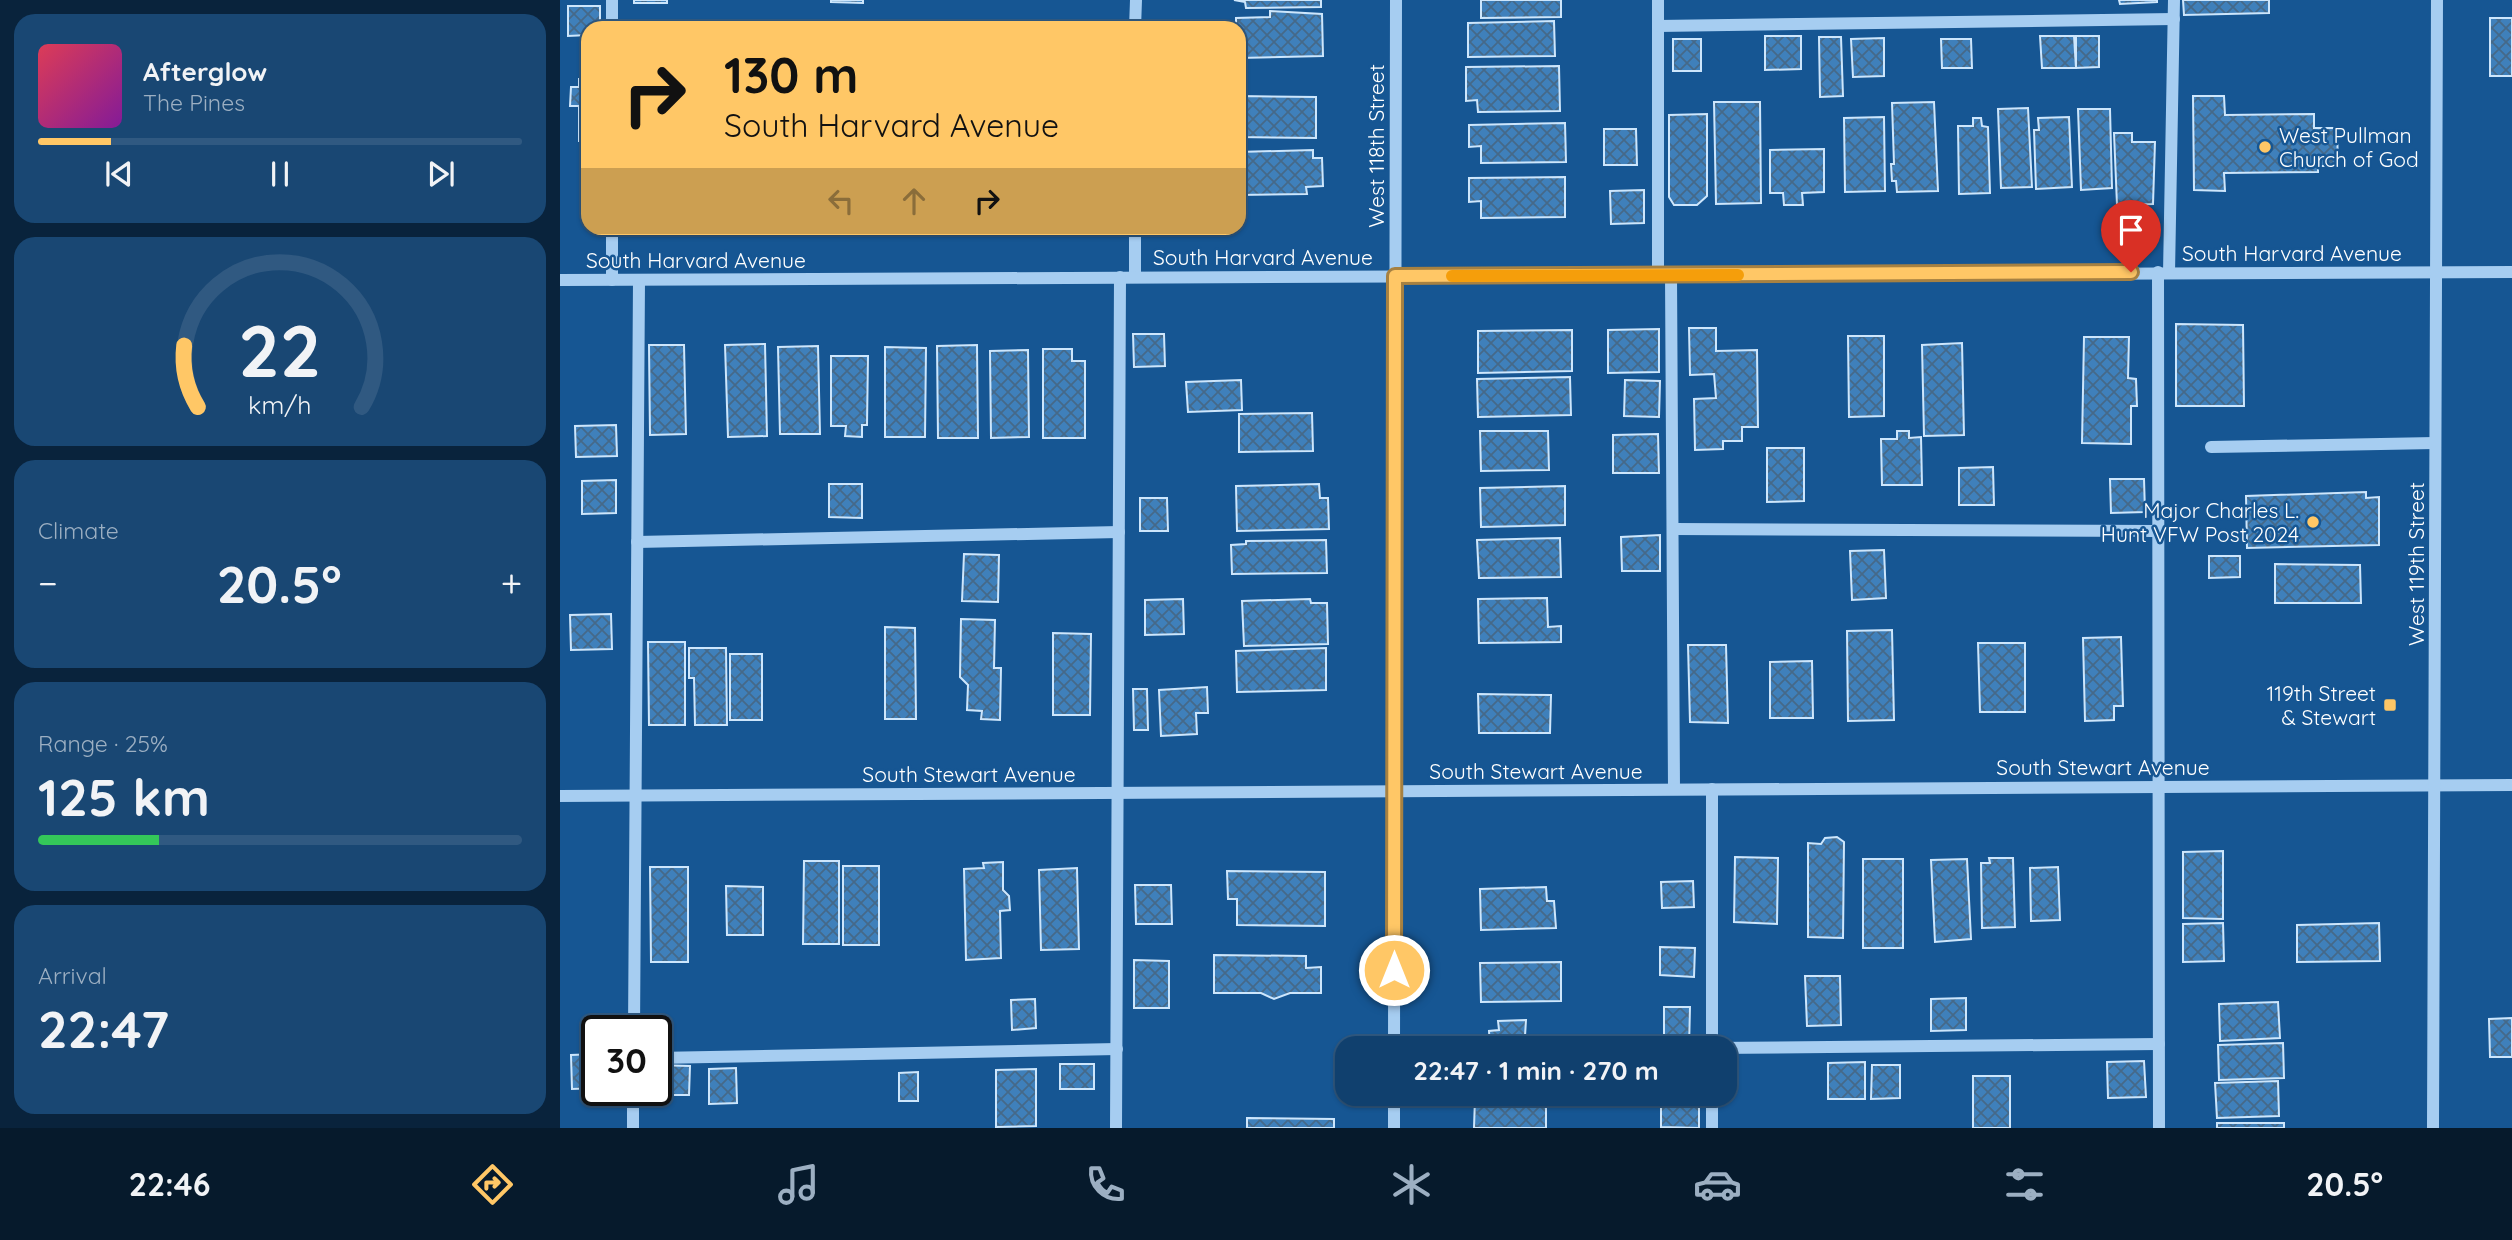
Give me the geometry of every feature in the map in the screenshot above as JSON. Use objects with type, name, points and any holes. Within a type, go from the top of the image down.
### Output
[{"type":"street","points":[[612,0],[612,21]]},
{"type":"street","points":[[1135,21],[1136,0]]},
{"type":"street","name":"West 118th Street","points":[[1394,1036],[1396,0]]},
{"type":"street","points":[[1658,0],[1673,529],[1674,789]]},
{"type":"street","points":[[2159,1128],[2158,531],[2163,273],[2174,0]]},
{"type":"street","name":"West 119th Street","points":[[2434,1128],[2437,0]]},
{"type":"street","points":[[1658,26],[2174,19]]},
{"type":"street","points":[[612,235],[612,280]]},
{"type":"street","points":[[1135,235],[1135,277]]},
{"type":"street","name":"South Harvard Avenue","points":[[560,280],[2512,272]]},
{"type":"street","points":[[1116,1128],[1120,277]]},
{"type":"street","points":[[634,1015],[639,280]]},
{"type":"street","points":[[2211,447],[2435,443]]},
{"type":"street","points":[[1673,529],[2158,531]]},
{"type":"street","points":[[637,542],[1119,532]]},
{"type":"street","name":"South Stewart Avenue","points":[[560,796],[2512,785]]},
{"type":"street","points":[[1712,789],[1712,1036]]},
{"type":"street","points":[[1737,1048],[2159,1044]]},
{"type":"street","points":[[672,1058],[1116,1049]]},
{"type":"street","points":[[633,1106],[633,1128]]},
{"type":"street","points":[[1394,1106],[1394,1128]]},
{"type":"street","points":[[1712,1106],[1712,1128]]},
{"type":"building","points":[[634,0],[667,0],[667,3],[634,3]]},
{"type":"building","points":[[863,0],[863,3],[831,2]]},
{"type":"building","points":[[1234,0],[1321,0],[1321,7],[1246,8],[1245,2]]},
{"type":"building","points":[[1481,0],[1561,0],[1561,17],[1481,18]]},
{"type":"building","points":[[2119,0],[2157,0],[2157,2],[2120,4]]},
{"type":"building","points":[[2183,0],[2269,0],[2269,13],[2184,15]]},
{"type":"building","points":[[568,6],[600,6],[600,21],[581,21],[581,35],[568,36]]},
{"type":"building","points":[[1270,11],[1322,14],[1323,56],[1246,58],[1246,21],[1236,21],[1236,18],[1270,17]]},
{"type":"building","points":[[2490,18],[2512,18],[2512,76],[2490,76]]},
{"type":"building","points":[[1554,21],[1555,56],[1468,57],[1468,23]]},
{"type":"building","points":[[1765,36],[1801,36],[1801,69],[1765,70]]},
{"type":"building","points":[[2040,36],[2074,36],[2076,68],[2042,68]]},
{"type":"building","points":[[2076,36],[2099,36],[2099,67],[2076,68]]},
{"type":"building","points":[[1819,37],[1841,37],[1843,96],[1820,97]]},
{"type":"building","points":[[1884,38],[1884,76],[1853,77],[1851,39]]},
{"type":"building","points":[[1673,39],[1701,39],[1701,71],[1673,71]]},
{"type":"building","points":[[1941,39],[1971,39],[1972,68],[1942,68]]},
{"type":"building","points":[[1559,66],[1560,111],[1478,112],[1477,100],[1466,101],[1466,67]]},
{"type":"building","points":[[581,79],[581,141],[579,106],[570,106],[571,87],[579,87]]},
{"type":"building","points":[[1246,96],[1316,97],[1316,138],[1246,137]]},
{"type":"building","name":"West Pullman Church of God","points":[[2193,96],[2224,96],[2225,115],[2314,114],[2314,128],[2337,128],[2338,166],[2318,166],[2318,172],[2224,173],[2225,191],[2194,190]]},
{"type":"building","points":[[1714,102],[1760,102],[1761,203],[1716,204]]},
{"type":"building","points":[[1934,102],[1938,191],[1897,192],[1896,181],[1892,181],[1891,164],[1894,164],[1892,103]]},
{"type":"building","points":[[2028,108],[2032,187],[2001,188],[1998,109]]},
{"type":"building","points":[[2078,109],[2110,109],[2112,188],[2081,190]]},
{"type":"building","points":[[1707,114],[1707,196],[1697,205],[1674,205],[1669,197],[1669,115]]},
{"type":"building","points":[[1884,117],[1885,191],[1845,192],[1844,118]]},
{"type":"building","points":[[2069,117],[2072,187],[2036,189],[2034,130],[2039,130],[2038,118]]},
{"type":"building","points":[[1973,118],[1981,118],[1982,126],[1988,127],[1990,193],[1959,194],[1958,126],[1973,126]]},
{"type":"building","points":[[1565,123],[1566,162],[1481,163],[1481,146],[1469,147],[1469,125]]},
{"type":"building","points":[[1604,129],[1636,129],[1637,165],[1604,165]]},
{"type":"building","points":[[2114,133],[2132,133],[2132,142],[2155,142],[2153,204],[2117,205]]},
{"type":"building","points":[[1824,149],[1824,192],[1802,193],[1803,205],[1784,205],[1783,193],[1770,193],[1770,150]]},
{"type":"building","points":[[1313,150],[1313,158],[1322,158],[1323,186],[1306,187],[1307,194],[1246,195],[1246,152]]},
{"type":"building","points":[[1565,177],[1565,217],[1481,218],[1481,201],[1469,202],[1469,178]]},
{"type":"building","points":[[1644,190],[1644,223],[1611,224],[1610,191]]},
{"type":"building","points":[[2176,324],[2243,325],[2244,406],[2176,406]]},
{"type":"building","points":[[1689,328],[1716,328],[1716,351],[1757,350],[1758,427],[1742,427],[1742,441],[1723,441],[1723,449],[1695,450],[1694,399],[1716,398],[1714,374],[1690,375]]},
{"type":"building","points":[[1659,329],[1659,372],[1608,373],[1608,330]]},
{"type":"building","points":[[1572,330],[1572,371],[1478,373],[1478,331]]},
{"type":"building","points":[[1133,334],[1164,334],[1165,366],[1134,367]]},
{"type":"building","points":[[1848,336],[1884,336],[1884,416],[1849,417]]},
{"type":"building","points":[[2084,337],[2129,337],[2128,378],[2136,379],[2137,406],[2131,406],[2131,444],[2082,443]]},
{"type":"building","points":[[1962,343],[1964,435],[1924,436],[1922,345]]},
{"type":"building","points":[[765,344],[767,436],[728,437],[725,345]]},
{"type":"building","points":[[649,345],[684,345],[686,434],[650,435]]},
{"type":"building","points":[[977,345],[978,438],[938,438],[937,346]]},
{"type":"building","points":[[818,346],[820,434],[780,434],[778,347]]},
{"type":"building","points":[[885,347],[926,348],[925,437],[885,437]]},
{"type":"building","points":[[1043,349],[1072,349],[1072,361],[1085,361],[1085,438],[1043,438]]},
{"type":"building","points":[[1028,350],[1029,437],[991,438],[990,351]]},
{"type":"building","points":[[831,356],[868,356],[867,425],[862,425],[862,437],[845,436],[846,426],[831,426]]},
{"type":"building","points":[[1570,377],[1571,415],[1478,417],[1477,379]]},
{"type":"building","points":[[1241,380],[1242,410],[1188,412],[1186,382]]},
{"type":"building","points":[[1625,380],[1660,381],[1659,417],[1624,416]]},
{"type":"building","points":[[1312,413],[1313,451],[1239,452],[1239,414]]},
{"type":"building","points":[[616,425],[617,456],[576,457],[575,426]]},
{"type":"building","points":[[1480,431],[1548,431],[1549,470],[1481,471]]},
{"type":"building","points":[[1897,431],[1909,431],[1909,438],[1921,437],[1922,485],[1882,485],[1881,439],[1897,439]]},
{"type":"building","points":[[1658,434],[1659,473],[1613,473],[1613,435]]},
{"type":"building","points":[[1767,448],[1804,448],[1804,501],[1767,502]]},
{"type":"building","points":[[1993,467],[1994,505],[1959,505],[1959,468]]},
{"type":"building","points":[[2110,479],[2144,479],[2145,512],[2111,513]]},
{"type":"building","points":[[616,480],[616,513],[582,514],[582,481]]},
{"type":"building","points":[[829,484],[862,484],[862,518],[829,517]]},
{"type":"building","points":[[1319,484],[1320,498],[1328,498],[1329,529],[1237,531],[1236,486]]},
{"type":"building","points":[[1565,486],[1565,525],[1481,527],[1480,488]]},
{"type":"building","name":"Major Charles L. Hunt VFW Post 2024","points":[[2366,492],[2366,498],[2379,497],[2379,545],[2247,548],[2246,496]]},
{"type":"building","points":[[1140,498],[1167,498],[1168,531],[1140,531]]},
{"type":"building","points":[[1660,535],[1660,571],[1622,571],[1621,537]]},
{"type":"building","points":[[1560,538],[1561,577],[1479,578],[1477,540]]},
{"type":"building","points":[[1326,540],[1327,573],[1232,574],[1231,545],[1246,544],[1246,541]]},
{"type":"building","points":[[1884,550],[1886,598],[1852,600],[1850,551]]},
{"type":"building","points":[[964,554],[999,555],[998,602],[962,601]]},
{"type":"building","points":[[2209,556],[2240,556],[2240,577],[2209,578]]},
{"type":"building","points":[[2275,564],[2360,565],[2361,603],[2275,603]]},
{"type":"building","points":[[1547,598],[1548,627],[1561,626],[1561,642],[1479,643],[1478,599]]},
{"type":"building","points":[[1183,599],[1184,634],[1145,635],[1145,600]]},
{"type":"building","points":[[1310,599],[1311,603],[1327,603],[1328,644],[1244,646],[1242,601]]},
{"type":"building","points":[[611,614],[612,649],[571,650],[570,615]]},
{"type":"building","points":[[961,619],[995,620],[994,668],[1001,668],[1000,720],[981,719],[982,711],[967,710],[968,685],[960,677]]},
{"type":"building","points":[[885,627],[915,628],[916,719],[885,719]]},
{"type":"building","points":[[1892,630],[1894,720],[1848,721],[1847,631]]},
{"type":"building","points":[[1053,633],[1091,634],[1090,715],[1053,715]]},
{"type":"building","points":[[2121,637],[2123,706],[2114,706],[2114,720],[2085,721],[2083,638]]},
{"type":"building","points":[[648,642],[685,642],[685,725],[649,725]]},
{"type":"building","points":[[1978,643],[2025,643],[2025,712],[1980,712]]},
{"type":"building","points":[[1688,645],[1726,645],[1728,723],[1690,722]]},
{"type":"building","points":[[689,648],[726,648],[727,725],[695,725],[694,678],[689,678]]},
{"type":"building","points":[[1326,648],[1326,690],[1237,692],[1236,651]]},
{"type":"building","points":[[730,654],[762,654],[762,720],[730,720]]},
{"type":"building","points":[[1812,661],[1813,718],[1770,718],[1770,662]]},
{"type":"building","points":[[1207,687],[1208,713],[1196,713],[1197,734],[1161,736],[1159,690]]},
{"type":"building","points":[[1133,689],[1147,689],[1148,730],[1134,730]]},
{"type":"building","points":[[1478,694],[1551,695],[1550,733],[1479,733]]},
{"type":"building","points":[[1837,837],[1844,842],[1843,938],[1808,937],[1808,843],[1821,844],[1825,838]]},
{"type":"building","points":[[2223,851],[2223,919],[2183,918],[2183,852]]},
{"type":"building","points":[[1735,857],[1778,858],[1777,924],[1734,922]]},
{"type":"building","points":[[1989,858],[2013,858],[2015,927],[1982,928],[1981,863],[1990,863]]},
{"type":"building","points":[[1863,859],[1903,859],[1903,948],[1863,948]]},
{"type":"building","points":[[1967,859],[1971,939],[1935,942],[1931,860]]},
{"type":"building","points":[[804,861],[839,861],[839,944],[803,944]]},
{"type":"building","points":[[1003,862],[1003,890],[1009,896],[1010,910],[1000,911],[1001,958],[966,960],[964,869],[984,868],[983,863]]},
{"type":"building","points":[[843,866],[879,866],[879,945],[843,945]]},
{"type":"building","points":[[650,867],[688,867],[688,962],[651,962]]},
{"type":"building","points":[[2058,867],[2060,920],[2031,921],[2030,868]]},
{"type":"building","points":[[1077,868],[1079,949],[1041,950],[1039,870]]},
{"type":"building","points":[[1227,871],[1325,872],[1325,926],[1237,925],[1237,899],[1228,899]]},
{"type":"building","points":[[1693,881],[1694,907],[1662,908],[1661,882]]},
{"type":"building","points":[[1135,885],[1171,885],[1172,924],[1136,924]]},
{"type":"building","points":[[726,886],[763,887],[763,935],[727,935]]},
{"type":"building","points":[[1546,887],[1547,901],[1554,901],[1556,928],[1481,930],[1480,889]]},
{"type":"building","points":[[2223,923],[2224,961],[2183,962],[2183,924]]},
{"type":"building","points":[[2379,923],[2380,961],[2297,962],[2297,925]]},
{"type":"building","points":[[1660,947],[1695,948],[1694,977],[1660,975]]},
{"type":"building","points":[[1214,955],[1306,956],[1306,968],[1321,967],[1321,993],[1290,993],[1274,999],[1261,993],[1214,993]]},
{"type":"building","points":[[1134,960],[1169,961],[1169,1008],[1134,1008]]},
{"type":"building","points":[[1561,962],[1561,1001],[1481,1002],[1480,963]]},
{"type":"building","points":[[1805,976],[1840,976],[1841,1025],[1807,1026]]},
{"type":"building","points":[[1966,998],[1966,1030],[1931,1031],[1931,999]]},
{"type":"building","points":[[1035,999],[1036,1028],[1012,1030],[1011,1000]]},
{"type":"building","points":[[2278,1002],[2280,1038],[2220,1041],[2219,1004]]},
{"type":"building","points":[[1664,1007],[1690,1007],[1689,1036],[1664,1036]]},
{"type":"building","points":[[2512,1018],[2512,1057],[2490,1057],[2489,1019]]},
{"type":"building","points":[[1526,1020],[1525,1036],[1489,1036],[1489,1031],[1499,1030],[1498,1021]]},
{"type":"building","points":[[2283,1043],[2284,1078],[2219,1080],[2218,1045]]},
{"type":"building","points":[[571,1055],[581,1055],[581,1089],[572,1089]]},
{"type":"building","points":[[2144,1061],[2146,1097],[2108,1098],[2107,1062]]},
{"type":"building","points":[[1865,1062],[1865,1099],[1828,1099],[1828,1063]]},
{"type":"building","points":[[1060,1064],[1094,1064],[1094,1089],[1060,1089]]},
{"type":"building","points":[[672,1065],[690,1066],[689,1095],[672,1095]]},
{"type":"building","points":[[1872,1065],[1900,1065],[1900,1098],[1871,1099]]},
{"type":"building","points":[[736,1068],[737,1103],[709,1104],[709,1069]]},
{"type":"building","points":[[1036,1069],[1036,1126],[996,1127],[996,1070]]},
{"type":"building","points":[[918,1072],[918,1101],[899,1101],[899,1073]]},
{"type":"building","points":[[1973,1076],[2010,1076],[2010,1128],[1973,1128]]},
{"type":"building","points":[[2278,1081],[2279,1116],[2217,1118],[2215,1083]]},
{"type":"building","points":[[1475,1106],[1546,1106],[1546,1128],[1474,1128]]},
{"type":"building","points":[[1661,1106],[1699,1106],[1699,1128],[1661,1127]]},
{"type":"building","points":[[1247,1118],[1334,1119],[1334,1128],[1247,1128]]},
{"type":"building","points":[[2217,1123],[2284,1123],[2284,1128],[2217,1128]]},
{"type":"slow traffic","points":[[1452,276],[1738,275]]},
{"type":"place","name":"West Pullman Church of God","points":[[2265,147]]},
{"type":"place","name":"Major Charles L. Hunt VFW Post 2024","points":[[2313,522]]},
{"type":"place","name":"119th Street & Stewart","points":[[2390,705]]},
{"type":"route","points":[[1394,970],[1395,276],[2131,272]]}]
